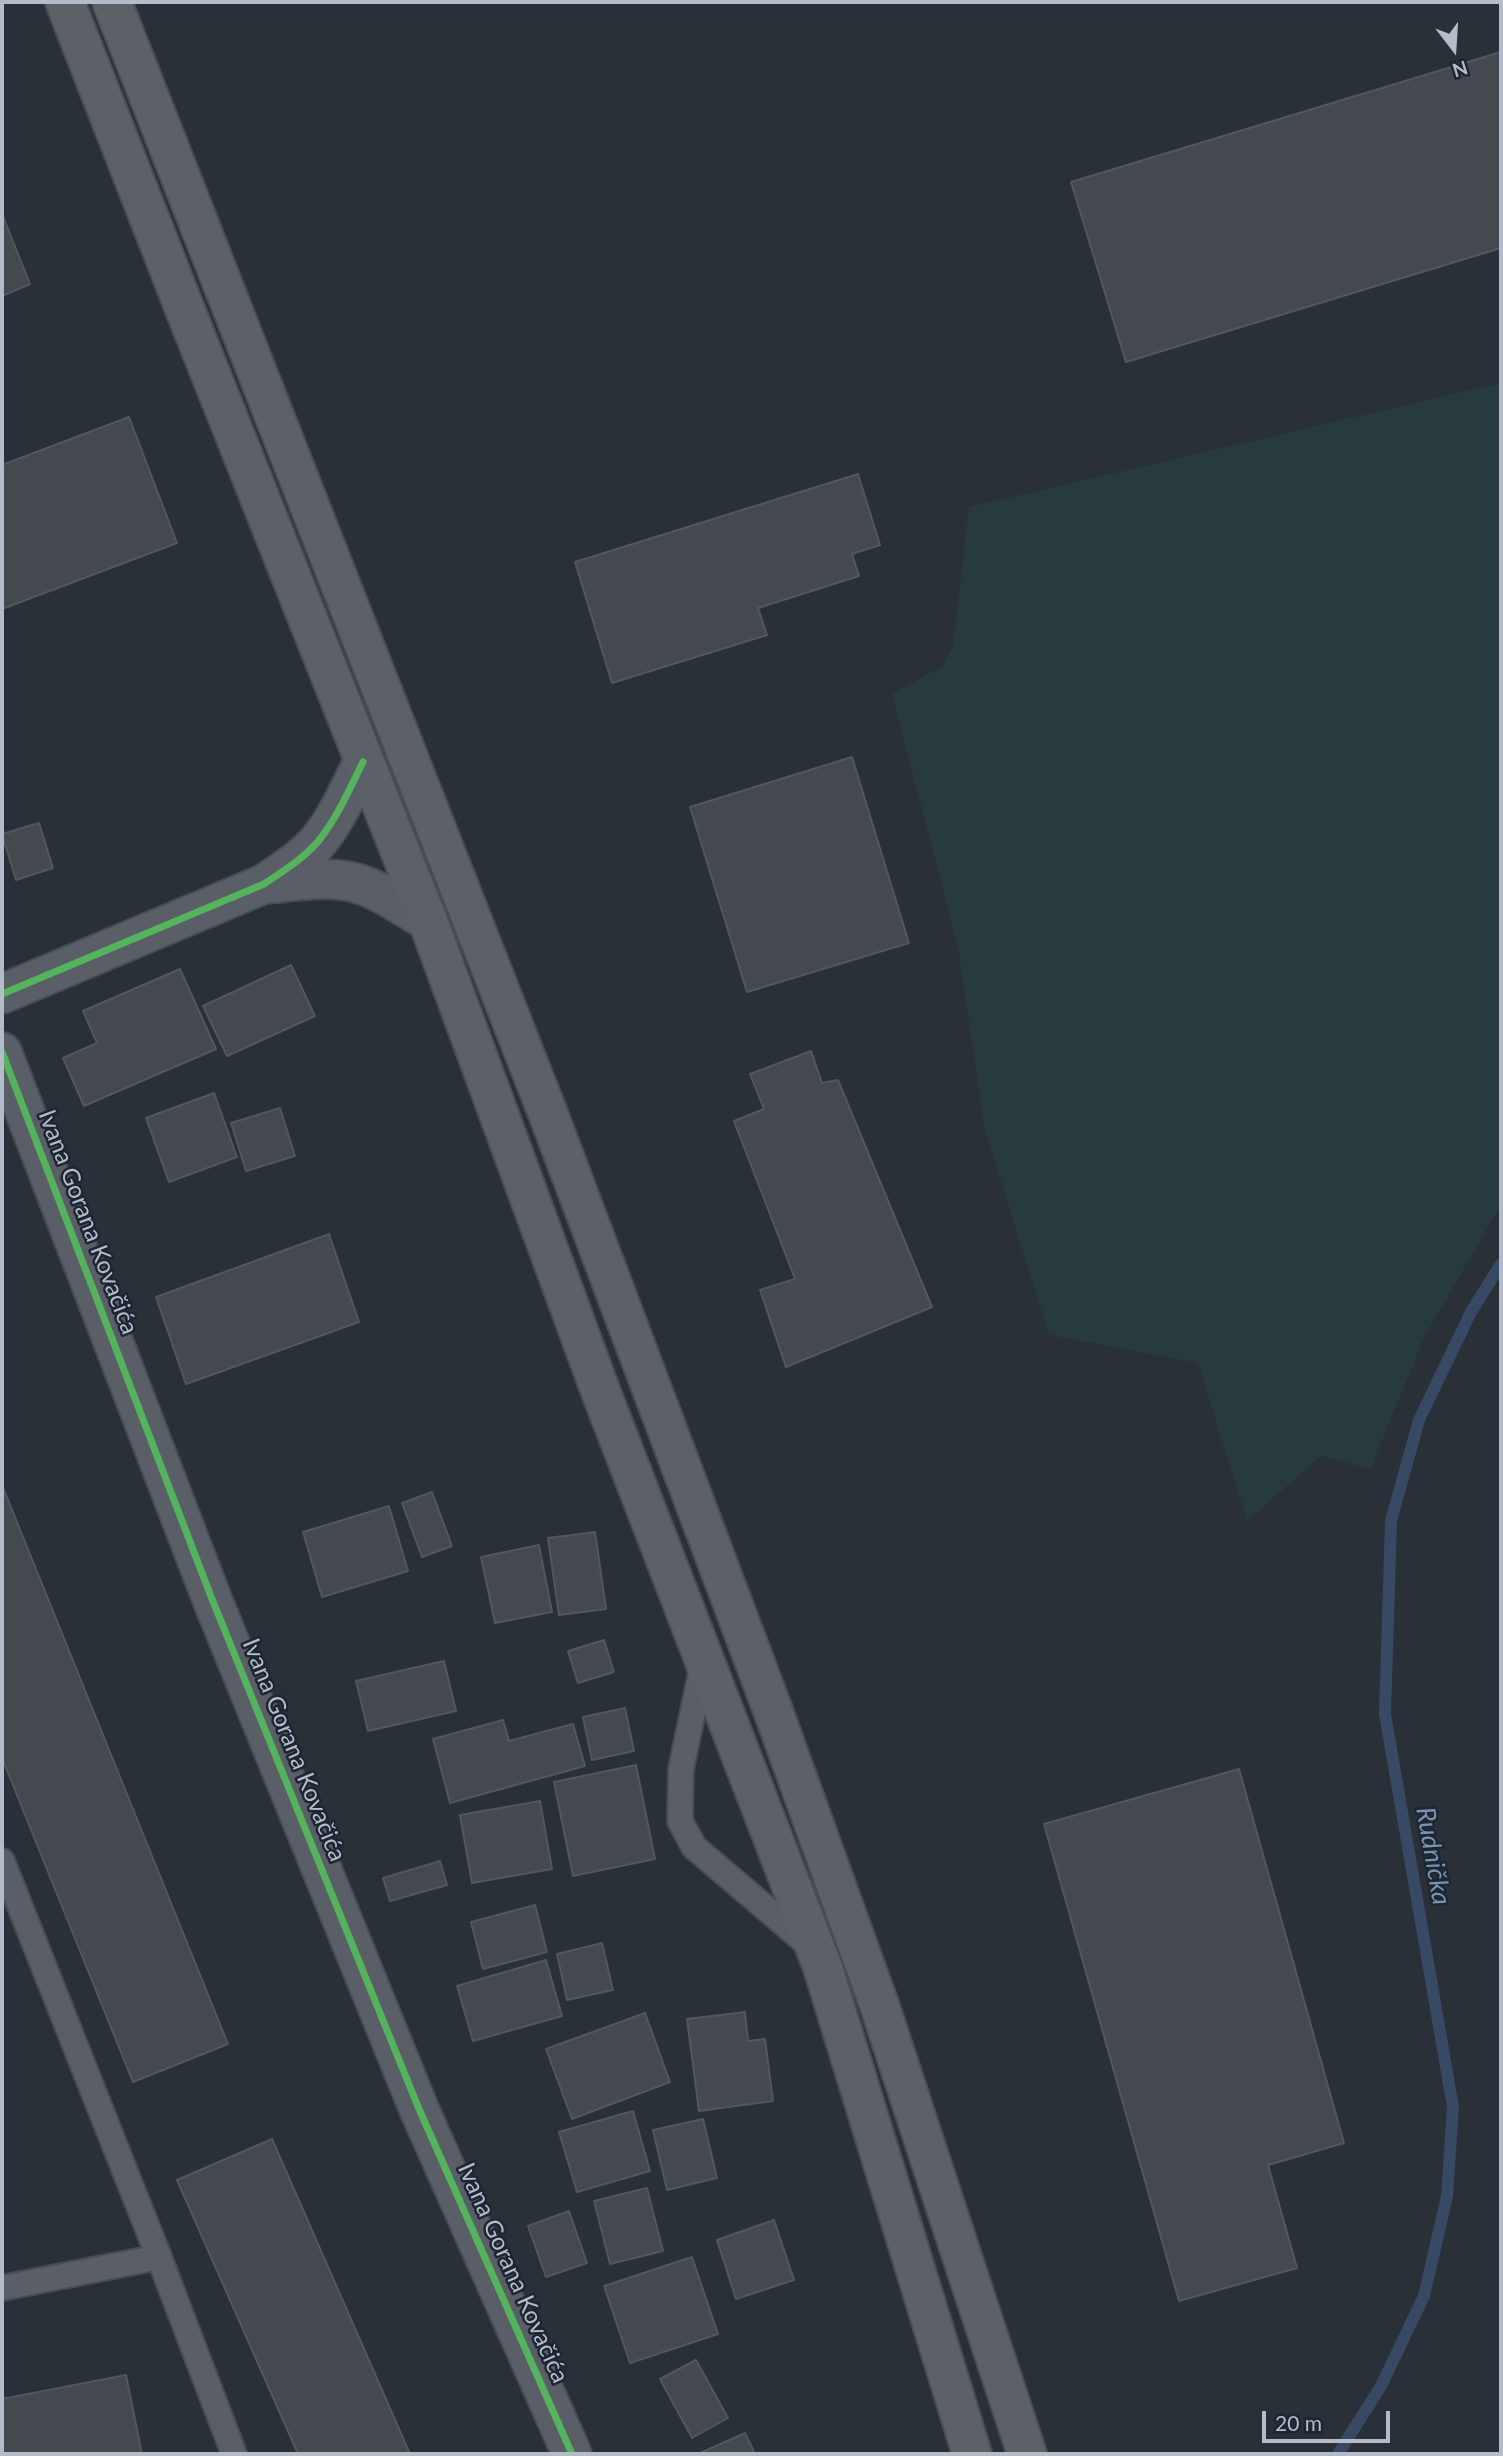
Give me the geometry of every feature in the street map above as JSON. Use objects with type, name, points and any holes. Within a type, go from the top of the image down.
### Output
[{"type":"main road","points":[[65,2],[363,762],[428,920],[599,1387],[817,1952],[972,2454]]},
{"type":"main road","points":[[112,2],[549,1116],[771,1705],[880,2007],[1027,2454]]},
{"type":"street","points":[[2,994],[264,884],[296,862],[319,840],[336,815],[363,762]]},
{"type":"street","points":[[264,884],[332,880],[356,883],[428,920]]},
{"type":"street","name":"Ivana Gorana Kovačića","points":[[2,1052],[212,1599],[419,2109],[572,2454]]},
{"type":"lane","points":[[704,1659],[681,1769],[680,1821],[694,1847],[817,1952]]},
{"type":"lane","points":[[2,1861],[234,2454]]},
{"type":"lane","points":[[2,2288],[159,2257]]},
{"type":"green space","points":[[1501,383],[1501,1205],[1425,1336],[1370,1469],[1321,1456],[1247,1521],[1198,1363],[1049,1335],[985,1130],[958,948],[892,694],[944,665],[953,646],[969,507]]},
{"type":"building","points":[[1501,52],[1501,248],[1126,362],[1071,182]]},
{"type":"building","points":[[2,214],[30,284],[2,296]]},
{"type":"building","points":[[129,417],[177,543],[2,609],[2,465]]},
{"type":"building","points":[[858,474],[880,545],[852,554],[859,576],[758,608],[767,635],[612,683],[575,562]]},
{"type":"building","points":[[852,757],[909,943],[747,992],[690,807]]},
{"type":"building","points":[[39,823],[53,868],[16,880],[2,834]]},
{"type":"building","points":[[291,965],[315,1016],[227,1056],[203,1006]]},
{"type":"building","points":[[180,969],[216,1049],[84,1106],[63,1058],[97,1043],[83,1011]]},
{"type":"building","points":[[811,1051],[822,1083],[838,1080],[932,1307],[786,1367],[760,1290],[795,1279],[734,1121],[764,1109],[750,1074]]},
{"type":"building","points":[[214,1093],[237,1157],[169,1182],[146,1118]]},
{"type":"building","points":[[280,1108],[295,1156],[246,1171],[231,1123]]},
{"type":"building","points":[[329,1234],[359,1322],[186,1384],[156,1297]]},
{"type":"building","points":[[2,1485],[228,2044],[133,2082],[2,1758]]},
{"type":"building","points":[[432,1492],[452,1546],[422,1557],[402,1503]]},
{"type":"building","points":[[389,1506],[408,1571],[322,1597],[303,1532]]},
{"type":"building","points":[[595,1532],[606,1609],[559,1615],[548,1538]]},
{"type":"building","points":[[539,1545],[552,1612],[495,1623],[481,1557]]},
{"type":"building","points":[[604,1640],[614,1672],[578,1683],[568,1651]]},
{"type":"building","points":[[444,1661],[456,1711],[368,1731],[356,1681]]},
{"type":"building","points":[[625,1708],[634,1751],[592,1760],[583,1717]]},
{"type":"building","points":[[503,1720],[509,1741],[573,1724],[585,1766],[450,1803],[433,1739]]},
{"type":"building","points":[[636,1765],[655,1859],[573,1876],[554,1782]]},
{"type":"building","points":[[1239,1769],[1344,2143],[1268,2165],[1297,2268],[1179,2301],[1044,1824]]},
{"type":"building","points":[[540,1801],[552,1869],[472,1883],[460,1815]]},
{"type":"building","points":[[440,1861],[447,1885],[390,1901],[383,1878]]},
{"type":"building","points":[[535,1905],[547,1952],[483,1969],[471,1922]]},
{"type":"building","points":[[602,1943],[613,1990],[567,2000],[557,1954]]},
{"type":"building","points":[[546,1960],[562,2016],[473,2041],[457,1986]]},
{"type":"building","points":[[745,2012],[748,2041],[765,2039],[773,2101],[699,2111],[687,2019]]},
{"type":"building","points":[[645,2013],[670,2082],[572,2119],[546,2049]]},
{"type":"building","points":[[633,2111],[650,2171],[577,2192],[559,2132]]},
{"type":"building","points":[[703,2119],[717,2178],[667,2190],[653,2130]]},
{"type":"building","points":[[272,2139],[410,2454],[298,2454],[177,2180]]},
{"type":"building","points":[[647,2188],[663,2251],[610,2264],[594,2201]]},
{"type":"building","points":[[569,2211],[587,2263],[546,2277],[528,2226]]},
{"type":"building","points":[[774,2220],[794,2280],[736,2299],[717,2240]]},
{"type":"building","points":[[692,2257],[718,2334],[630,2363],[604,2286]]},
{"type":"building","points":[[696,2360],[728,2418],[692,2438],[660,2379]]},
{"type":"building","points":[[126,2375],[142,2454],[2,2454],[2,2399]]},
{"type":"building","points":[[745,2433],[755,2454],[698,2454]]},
{"type":"waterway","name":"Rudnička","points":[[1338,2454],[1381,2386],[1424,2296],[1447,2196],[1453,2107],[1385,1714],[1391,1521],[1419,1420],[1471,1312],[1501,1264]]},
{"type":"cycle path","points":[[2,994],[264,884],[301,858],[320,839],[363,762]]},
{"type":"cycle path","points":[[2,1052],[212,1599],[419,2109],[572,2454]]}]
